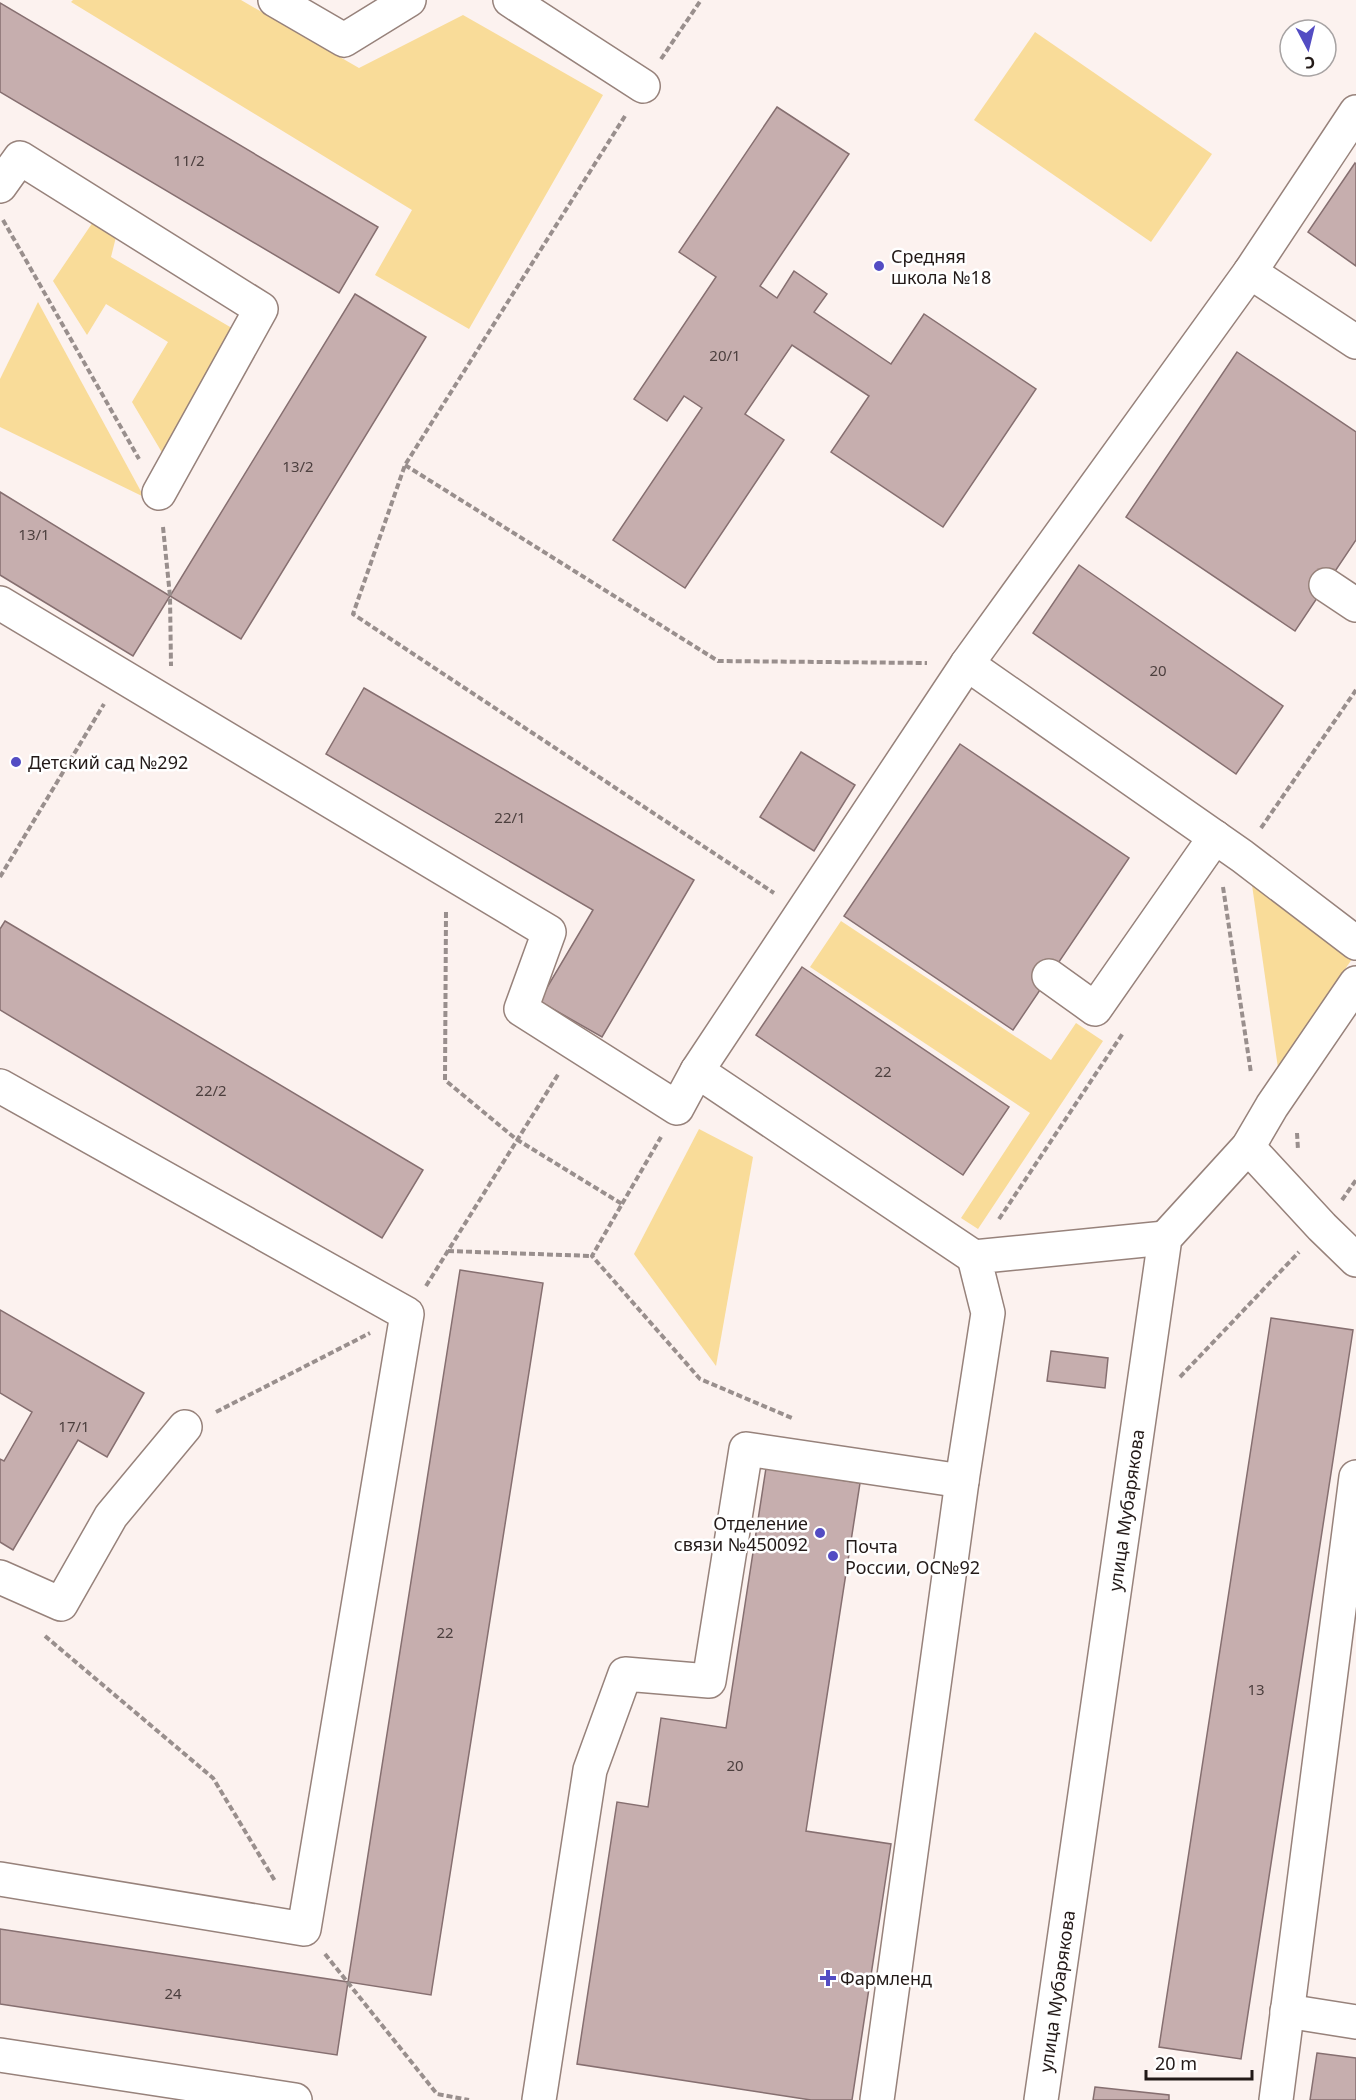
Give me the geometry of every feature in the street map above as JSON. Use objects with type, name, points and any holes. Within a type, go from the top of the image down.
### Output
[{"type":"street","points":[[275,0],[344,40],[409,0]]},
{"type":"street","points":[[510,0],[643,86]]},
{"type":"street","points":[[0,603],[549,932],[521,1009],[677,1108],[697,1071],[967,664],[1250,272],[1356,112]]},
{"type":"street","points":[[0,186],[20,158],[261,309],[159,493]]},
{"type":"street","points":[[1250,272],[1356,342]]},
{"type":"street","points":[[1326,585],[1356,605]]},
{"type":"street","points":[[967,664],[1215,837],[1356,943]]},
{"type":"street","points":[[1050,976],[1095,1009],[1215,837]]},
{"type":"street","points":[[697,1071],[974,1257],[1165,1238],[1248,1147],[1272,1106],[1356,983]]},
{"type":"street","points":[[0,1086],[407,1314],[304,1929],[0,1879]]},
{"type":"street","points":[[1248,1147],[1356,1260]]},
{"type":"street","name":"улица Мубарякова","points":[[1041,2100],[1165,1238]]},
{"type":"street","points":[[877,2100],[962,1481],[988,1313],[974,1257]]},
{"type":"street","points":[[0,1577],[61,1604],[111,1516],[185,1427]]},
{"type":"street","points":[[539,2100],[590,1770],[625,1674],[709,1681],[746,1449],[962,1481]]},
{"type":"street","points":[[1276,2100],[1356,1478]]},
{"type":"street","points":[[1287,2011],[1356,2022]]},
{"type":"street","points":[[0,2055],[295,2100]]},
{"type":"path","points":[[701,0],[643,86],[405,465],[353,614],[802,911]]},
{"type":"path","points":[[0,215],[159,493],[170,596],[171,706]]},
{"type":"path","points":[[405,465],[718,661],[967,664]]},
{"type":"path","points":[[0,877],[121,675]]},
{"type":"path","points":[[447,871],[445,1080],[516,1139],[622,1204]]},
{"type":"path","points":[[1223,884],[1253,1083]]},
{"type":"path","points":[[185,1427],[407,1314],[577,1045]]},
{"type":"path","points":[[592,1256],[677,1108]]},
{"type":"path","points":[[1176,1381],[1322,1227],[1356,1180]]},
{"type":"path","points":[[448,1251],[592,1256],[700,1379],[797,1420]]},
{"type":"path","points":[[42,1635],[213,1778],[304,1929],[437,2094],[469,2100]]},
{"type":"shaded area","points":[[73,0],[241,0],[359,68],[463,15],[603,95],[469,329],[375,275],[412,210],[71,2]]},
{"type":"shaded area","points":[[1035,32],[1212,154],[1151,242],[974,120]]},
{"type":"shaded area","points":[[93,222],[116,237],[111,257],[242,334],[167,461],[132,402],[168,342],[106,304],[87,335],[53,281]]},
{"type":"shaded area","points":[[38,302],[144,497],[0,427],[0,379]]},
{"type":"shaded area","points":[[1252,885],[1352,959],[1278,1068]]},
{"type":"shaded area","points":[[841,921],[1051,1060],[1076,1023],[1103,1041],[978,1229],[961,1218],[1030,1113],[810,967]]},
{"type":"shaded area","points":[[699,1129],[753,1157],[716,1366],[634,1254]]},
{"type":"building","points":[[0,3],[378,227],[339,293],[0,92]]},
{"type":"building","points":[[777,107],[849,154],[760,286],[777,298],[794,271],[827,294],[814,312],[891,364],[924,314],[1036,389],[943,527],[831,452],[869,396],[792,345],[745,414],[784,440],[685,588],[613,540],[702,408],[684,396],[667,421],[634,399],[716,277],[679,252]]},
{"type":"building","points":[[1356,164],[1356,266],[1308,232]]},
{"type":"building","points":[[355,294],[426,337],[241,639],[170,596]]},
{"type":"building","points":[[1237,352],[1356,432],[1356,540],[1295,631],[1126,517]]},
{"type":"building","points":[[0,492],[170,596],[133,656],[0,575]]},
{"type":"building","points":[[1079,565],[1283,706],[1236,774],[1033,633]]},
{"type":"building","points":[[364,688],[694,880],[602,1037],[539,1001],[593,910],[326,754]]},
{"type":"building","points":[[960,744],[1129,858],[1013,1030],[844,916]]},
{"type":"building","points":[[801,752],[855,785],[814,851],[760,817]]},
{"type":"building","points":[[5,921],[423,1170],[382,1238],[0,1010],[0,929]]},
{"type":"building","points":[[802,967],[1009,1107],[963,1175],[756,1035]]},
{"type":"building","points":[[460,1270],[543,1283],[431,1995],[348,1982]]},
{"type":"building","points":[[0,1310],[144,1393],[107,1457],[78,1440],[13,1550],[0,1542],[0,1459],[4,1461],[32,1412],[0,1393]]},
{"type":"building","points":[[1271,1318],[1353,1330],[1241,2059],[1159,2047]]},
{"type":"building","points":[[1051,1351],[1108,1358],[1105,1388],[1047,1381]]},
{"type":"building","points":[[766,1468],[860,1483],[806,1831],[891,1844],[852,2100],[811,2100],[577,2064],[617,1802],[648,1807],[661,1718],[726,1728]]},
{"type":"building","points":[[0,1929],[348,1982],[337,2055],[0,2004]]},
{"type":"building","points":[[1317,2053],[1356,2058],[1356,2100],[1310,2100]]},
{"type":"building","points":[[1095,2087],[1169,2095],[1169,2100],[1093,2100]]},
{"type":"place","name":"Средняя школа №18","points":[[879,266]]},
{"type":"place","name":"Детский сад №292","points":[[16,762]]},
{"type":"place","name":"Отделение связи №450092","points":[[820,1533]]},
{"type":"place","name":"Почта России, ОС№92","points":[[833,1556]]},
{"type":"place","name":"Фармленд","points":[[828,1978]]}]
